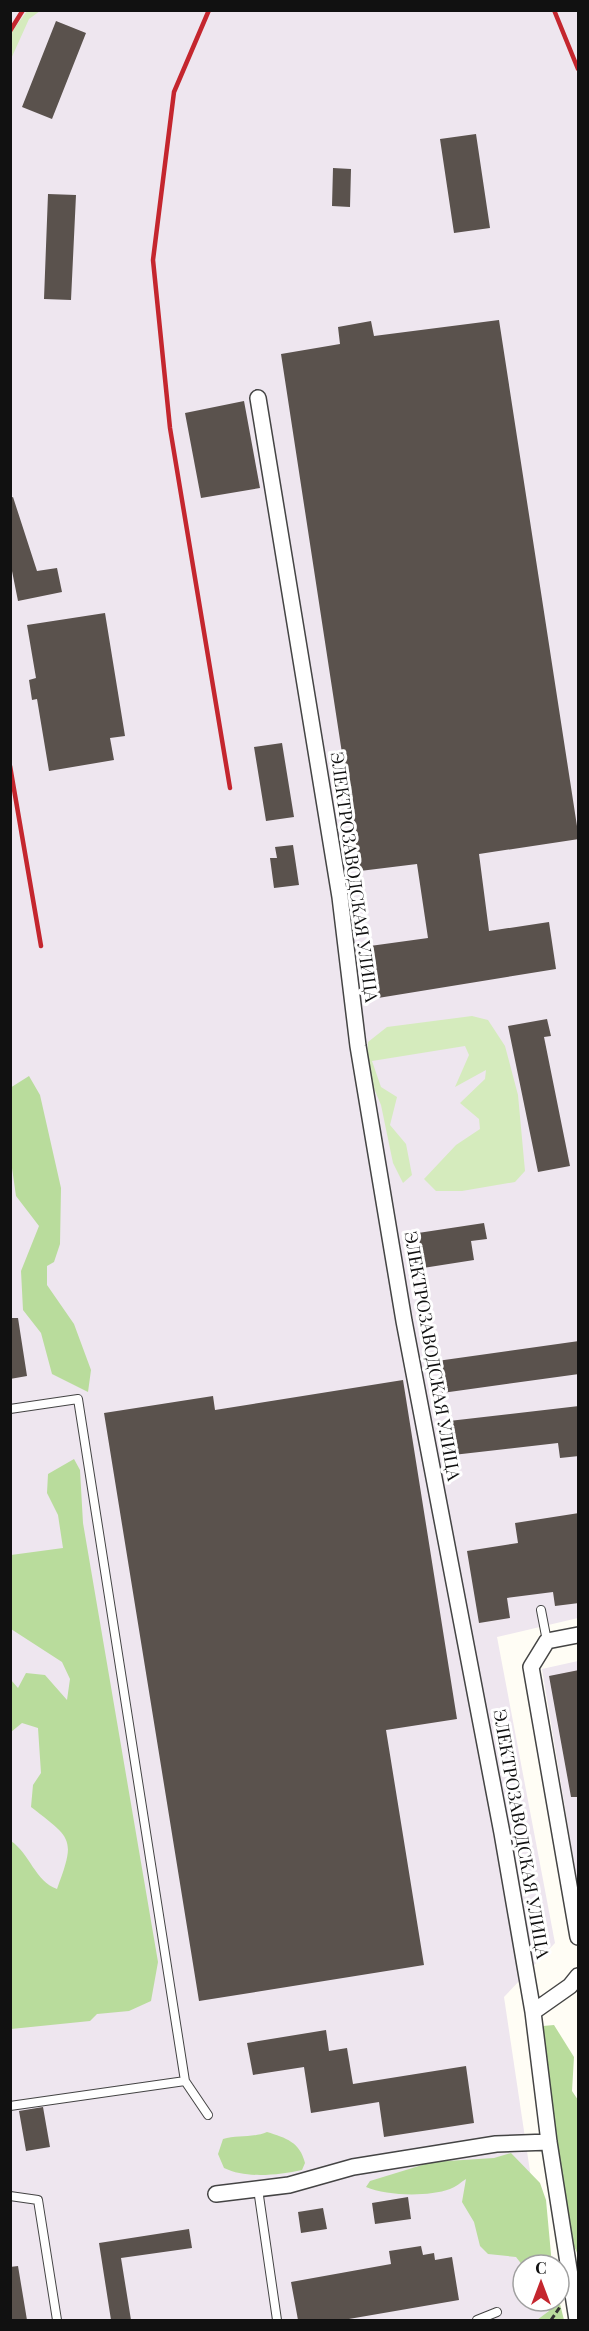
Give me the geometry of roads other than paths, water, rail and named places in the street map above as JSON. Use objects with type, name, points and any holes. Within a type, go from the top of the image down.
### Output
[{"type":"street","name":"ЭЛЕКТРОЗАВОДСКАЯ УЛИЦА","points":[[258,398],[340,897],[358,1046],[404,1321],[502,1833],[533,2012],[549,2142],[577,2320]]},
{"type":"street","points":[[579,1635],[547,1641],[531,1667],[579,1937]]},
{"type":"street","points":[[533,2012],[570,1986],[579,1976]]},
{"type":"street","points":[[216,2194],[289,2185],[364,2165],[496,2144],[549,2142]]},
{"type":"lane","points":[[10,1409],[78,1399],[184,2081],[208,2115]]},
{"type":"lane","points":[[541,1610],[547,1641]]},
{"type":"lane","points":[[10,2106],[184,2081]]},
{"type":"lane","points":[[258,2189],[277,2320]]},
{"type":"lane","points":[[10,2196],[38,2200],[57,2320]]},
{"type":"lane","points":[[477,2320],[497,2312]]},
{"type":"railway","points":[[10,31],[23,10]]},
{"type":"railway","points":[[209,10],[174,92],[153,260],[170,428],[230,788]]},
{"type":"railway","points":[[554,10],[578,69]]},
{"type":"railway","points":[[10,766],[41,946]]}]
